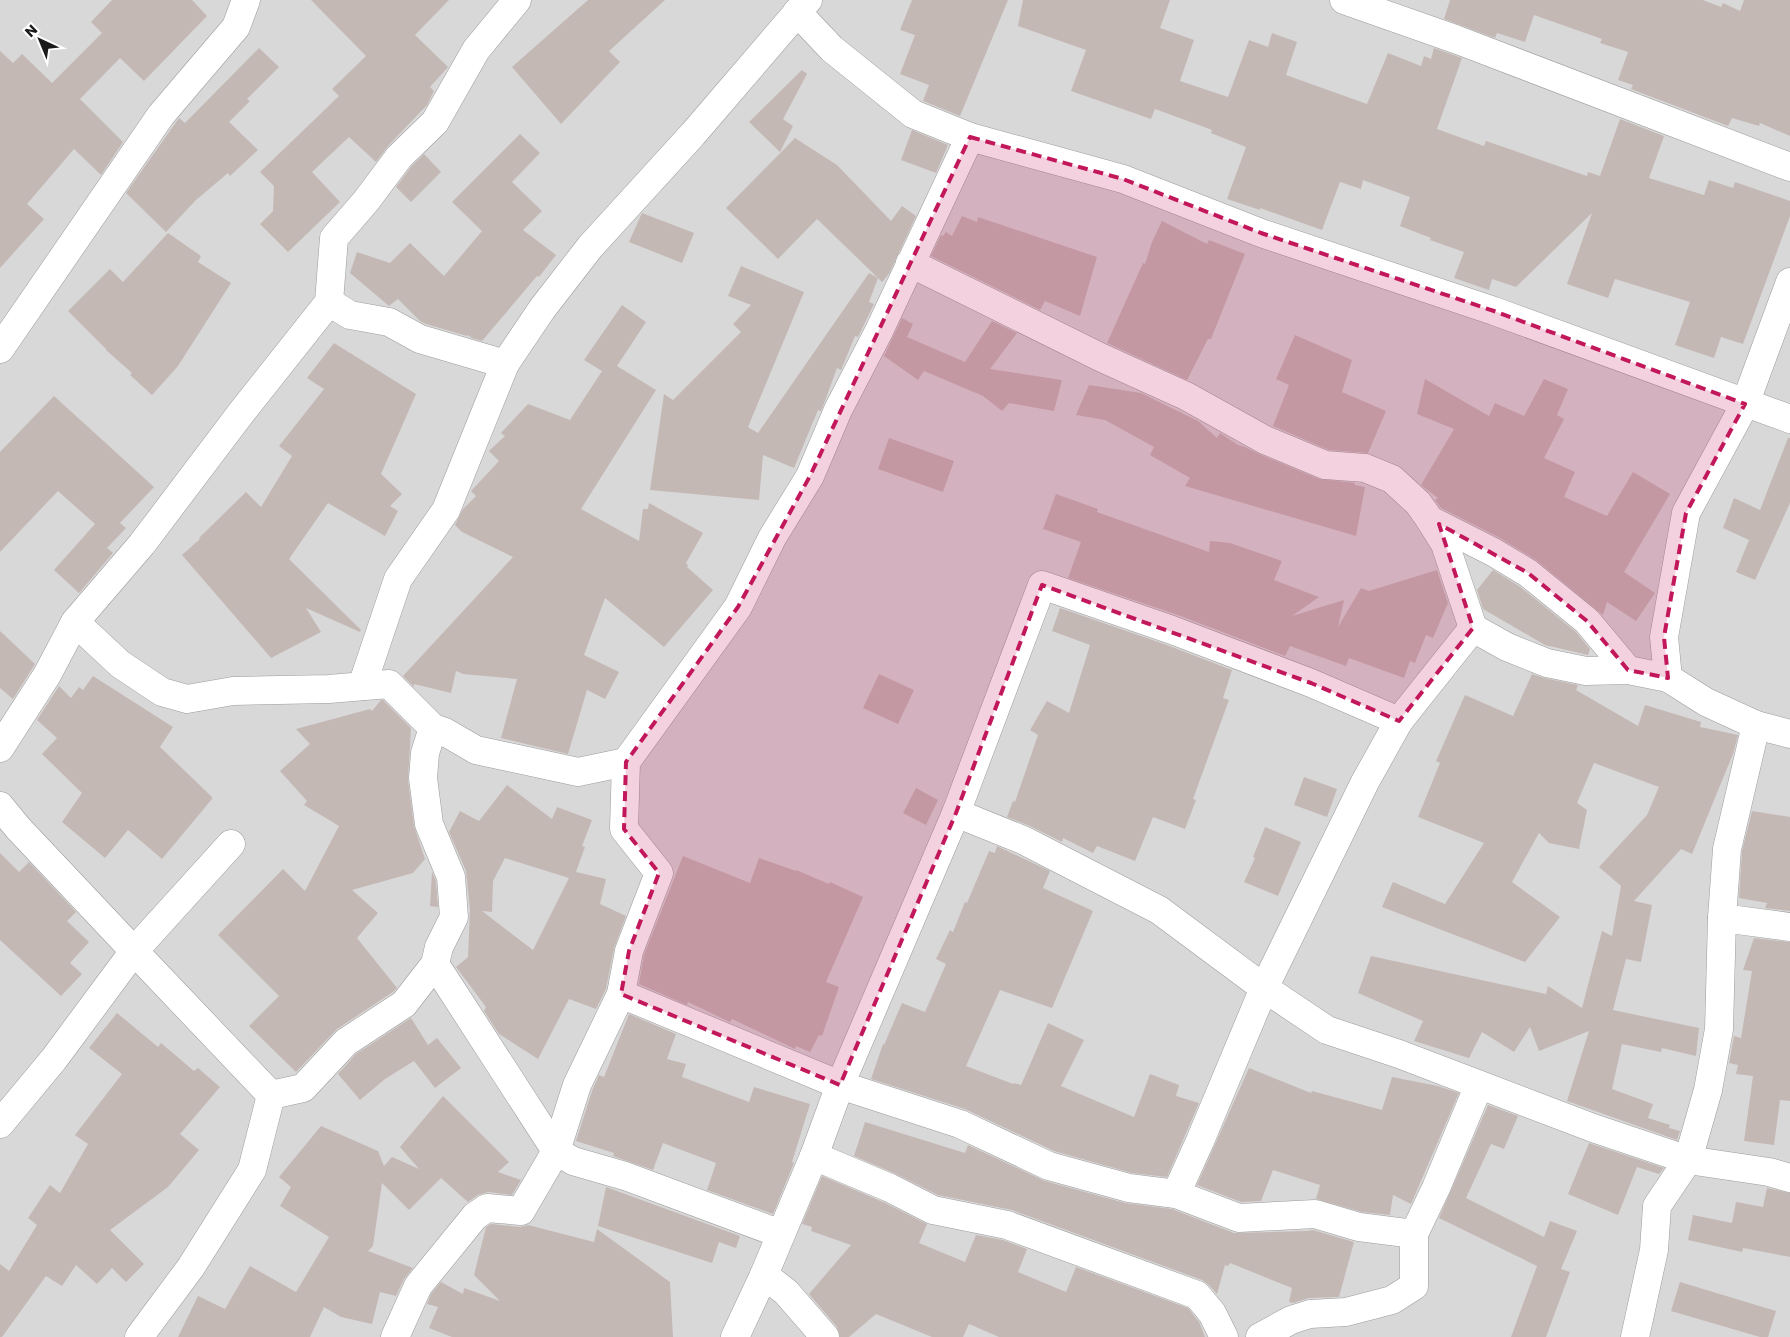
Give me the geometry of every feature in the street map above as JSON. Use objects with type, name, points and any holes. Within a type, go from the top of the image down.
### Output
[{"type":"street","points":[[0,349],[161,115],[236,27],[246,0]]},
{"type":"street","points":[[0,748],[47,675],[75,622],[142,544],[241,413],[329,302],[334,238],[366,201],[399,158],[436,122],[476,50],[517,0]]},
{"type":"street","points":[[1344,0],[1455,39],[1790,167]]},
{"type":"street","points":[[362,686],[398,579],[446,510],[505,364],[542,309],[590,247],[692,134],[802,6],[832,49],[913,114],[970,137],[1123,179],[1262,233],[1494,311],[1790,419]]},
{"type":"street","points":[[395,1337],[418,1286],[475,1216],[487,1208],[522,1211],[556,1151],[577,1084],[621,994],[630,951],[659,873],[624,829],[626,762],[738,607],[772,538],[810,476],[838,410],[879,331],[970,137]]},
{"type":"street","points":[[910,263],[1102,358],[1186,396],[1265,440],[1325,465],[1365,468],[1392,480],[1418,503],[1445,544],[1473,628],[1507,647],[1547,663],[1586,671],[1628,670],[1668,678],[1706,702],[1756,725],[1790,734]]},
{"type":"street","points":[[1668,678],[1664,637],[1686,513],[1745,404],[1790,282]]},
{"type":"street","points":[[329,302],[350,316],[389,322],[420,339],[505,364]]},
{"type":"street","points":[[1430,520],[1493,552],[1528,573],[1587,621],[1628,670]]},
{"type":"street","points":[[735,1337],[764,1275],[814,1156],[840,1085],[956,813],[1042,585],[1172,630],[1311,682],[1399,721]]},
{"type":"street","points":[[75,622],[120,664],[162,692],[187,699],[233,690],[329,689],[389,684],[433,728],[445,732],[476,750],[578,772],[626,762]]},
{"type":"street","points":[[1176,1194],[1264,988],[1364,782],[1399,721],[1473,628]]},
{"type":"street","points":[[1634,1337],[1654,1250],[1657,1206],[1688,1160],[1708,1090],[1719,1029],[1722,918],[1727,849],[1756,725]]},
{"type":"street","points":[[271,1096],[302,1088],[346,1042],[404,1004],[435,964],[439,947],[454,917],[451,877],[429,824],[423,778],[425,753],[433,728]]},
{"type":"street","points":[[0,806],[18,828],[271,1096]]},
{"type":"street","points":[[956,813],[1023,840],[1160,910],[1264,988],[1327,1030],[1399,1054],[1594,1128],[1688,1160],[1769,1172],[1790,1178]]},
{"type":"street","points":[[0,1124],[54,1060],[134,951],[231,844]]},
{"type":"street","points":[[1722,918],[1790,927]]},
{"type":"street","points":[[435,964],[556,1151],[572,1161],[624,1176],[781,1234]]},
{"type":"street","points":[[621,994],[840,1085],[960,1124],[1049,1166],[1129,1188],[1176,1194],[1240,1218],[1315,1214],[1359,1227],[1414,1234]]},
{"type":"street","points":[[1260,1337],[1291,1320],[1310,1314],[1346,1312],[1392,1300],[1414,1286],[1414,1234],[1436,1188],[1479,1084]]},
{"type":"street","points":[[139,1337],[191,1267],[252,1170],[271,1096]]},
{"type":"street","points":[[814,1156],[890,1188],[933,1210],[1007,1225],[1197,1295],[1212,1312],[1224,1337]]},
{"type":"street","points":[[764,1275],[786,1292],[825,1337]]},
{"type":"highlighted area","points":[[970,137],[1123,179],[1261,233],[1494,311],[1745,404],[1686,513],[1664,637],[1668,678],[1628,670],[1587,621],[1528,573],[1439,524],[1473,628],[1399,721],[1311,683],[1042,585],[956,813],[840,1085],[621,994],[629,951],[659,873],[624,829],[626,762],[738,607],[810,476]]},
{"type":"shaded area","points":[[0,0],[1790,0],[1790,1337],[0,1337]]},
{"type":"building","points":[[112,0],[192,0],[207,16],[144,81],[120,58],[80,99],[123,142],[101,175],[74,149],[27,204],[44,219],[0,268],[0,51],[13,63],[22,54],[52,83],[102,33],[91,22]]},
{"type":"building","points":[[311,0],[449,0],[415,35],[448,67],[430,87],[434,91],[427,105],[388,146],[376,162],[349,137],[312,172],[340,202],[288,252],[260,224],[273,211],[274,186],[260,172],[339,96],[332,89],[366,56]]},
{"type":"building","points":[[588,0],[665,0],[609,51],[620,62],[561,124],[512,67]]},
{"type":"building","points":[[912,0],[1008,0],[960,116],[923,101],[929,85],[900,74],[915,35],[900,30]]},
{"type":"building","points":[[1023,0],[1170,0],[1160,28],[1194,40],[1180,81],[1228,97],[1249,40],[1268,47],[1272,33],[1297,42],[1286,75],[1367,104],[1388,53],[1421,66],[1424,56],[1431,59],[1434,48],[1462,58],[1437,129],[1484,146],[1486,141],[1587,176],[1588,172],[1600,176],[1620,119],[1664,136],[1649,178],[1704,195],[1709,180],[1733,188],[1735,182],[1790,201],[1790,216],[1743,344],[1721,337],[1714,358],[1675,345],[1690,302],[1615,279],[1608,298],[1567,284],[1592,213],[1516,287],[1492,279],[1489,290],[1454,278],[1464,252],[1430,240],[1431,238],[1400,226],[1410,197],[1363,180],[1361,189],[1340,182],[1322,230],[1260,208],[1260,210],[1227,199],[1246,147],[1211,133],[1212,130],[1155,109],[1151,119],[1071,91],[1086,50],[1018,26]]},
{"type":"building","points":[[1450,0],[1703,0],[1721,7],[1723,3],[1740,11],[1744,0],[1790,0],[1790,136],[1760,123],[1759,126],[1732,118],[1728,126],[1631,89],[1633,85],[1618,80],[1628,52],[1600,43],[1602,39],[1534,15],[1525,42],[1497,33],[1495,38],[1444,19]]},
{"type":"building","points":[[259,48],[279,67],[247,99],[250,101],[229,122],[258,150],[230,176],[228,173],[196,200],[166,232],[126,193],[179,118],[185,123]]},
{"type":"building","points":[[802,70],[807,74],[783,119],[793,126],[780,152],[749,122]]},
{"type":"building","points":[[912,130],[948,145],[936,173],[901,160]]},
{"type":"building","points":[[520,134],[540,153],[512,182],[542,211],[523,230],[556,255],[482,341],[420,321],[398,299],[389,306],[350,273],[357,252],[390,263],[410,243],[444,276],[482,231],[452,202]]},
{"type":"building","points":[[795,138],[837,165],[891,221],[902,206],[916,216],[889,274],[882,282],[817,219],[778,259],[726,208]]},
{"type":"building","points":[[424,154],[441,172],[411,202],[396,187],[411,167]]},
{"type":"building","points":[[642,213],[694,233],[682,263],[629,242]]},
{"type":"building","points":[[962,216],[977,222],[978,217],[1097,257],[1080,316],[1045,301],[1040,310],[931,256],[941,235],[943,236],[946,232],[952,236]]},
{"type":"building","points":[[1162,221],[1207,244],[1209,240],[1245,254],[1211,339],[1208,339],[1187,380],[1107,343],[1143,263],[1145,264],[1152,242]]},
{"type":"building","points":[[168,233],[201,256],[198,262],[231,283],[178,366],[152,395],[68,311],[110,269],[123,282]]},
{"type":"building","points":[[741,266],[804,292],[748,427],[758,433],[869,273],[878,278],[869,302],[874,304],[858,337],[855,336],[841,370],[837,368],[821,411],[818,410],[794,468],[763,455],[759,500],[650,490],[664,394],[673,400],[741,332],[733,324],[751,305],[728,296]]},
{"type":"building","points":[[622,305],[646,322],[617,366],[656,390],[581,509],[639,541],[643,509],[648,509],[649,503],[703,533],[686,563],[687,567],[713,590],[664,647],[605,598],[584,655],[619,672],[605,699],[587,690],[568,754],[501,738],[517,679],[463,674],[456,671],[451,693],[414,684],[414,687],[403,676],[513,557],[462,532],[455,525],[463,509],[476,496],[471,491],[499,461],[489,451],[505,436],[501,433],[528,404],[570,420],[602,371],[584,360]]},
{"type":"building","points":[[902,318],[913,324],[907,337],[965,362],[992,321],[1017,333],[990,369],[1062,380],[1054,411],[1009,403],[1002,411],[983,396],[924,371],[918,380],[884,356]]},
{"type":"building","points":[[1295,335],[1352,360],[1342,392],[1386,411],[1368,453],[1329,450],[1273,426],[1289,385],[1276,379]]},
{"type":"building","points":[[334,343],[416,394],[381,474],[402,494],[390,506],[398,511],[385,536],[328,503],[289,559],[361,630],[360,632],[306,608],[321,632],[271,658],[182,555],[246,492],[261,507],[292,456],[279,446],[324,389],[307,378]]},
{"type":"building","points":[[1425,379],[1489,416],[1495,403],[1524,416],[1544,379],[1568,389],[1557,415],[1564,419],[1544,458],[1575,472],[1564,497],[1607,516],[1633,472],[1670,494],[1624,572],[1655,593],[1636,621],[1607,602],[1603,615],[1536,560],[1500,538],[1441,508],[1435,500],[1438,498],[1421,485],[1454,429],[1417,414]]},
{"type":"building","points":[[1089,385],[1141,393],[1198,421],[1217,438],[1220,433],[1238,445],[1319,479],[1355,483],[1355,485],[1365,487],[1356,536],[1185,486],[1190,478],[1150,455],[1154,447],[1105,420],[1076,415]]},
{"type":"building","points":[[54,396],[154,487],[120,523],[126,528],[107,548],[113,553],[79,593],[54,570],[95,524],[58,491],[0,552],[0,452]]},
{"type":"building","points":[[889,438],[954,461],[943,492],[878,469]]},
{"type":"building","points":[[1788,438],[1790,438],[1790,503],[1755,580],[1736,572],[1749,540],[1723,528],[1734,498],[1760,510]]},
{"type":"building","points":[[1056,494],[1098,509],[1097,512],[1209,552],[1210,541],[1230,543],[1282,561],[1274,580],[1319,597],[1292,616],[1344,600],[1338,627],[1361,588],[1369,591],[1437,570],[1448,603],[1433,638],[1426,635],[1415,663],[1410,661],[1404,678],[1349,658],[1346,666],[1290,646],[1285,656],[1178,615],[1068,578],[1081,542],[1043,529]]},
{"type":"building","points":[[1493,570],[1519,586],[1576,632],[1590,649],[1588,655],[1545,645],[1483,609],[1477,590]]},
{"type":"building","points":[[1060,608],[1232,670],[1223,698],[1229,700],[1193,799],[1196,800],[1185,829],[1153,817],[1135,861],[1097,846],[1093,853],[1063,838],[1062,842],[1007,817],[1013,801],[1015,802],[1038,735],[1030,730],[1047,701],[1069,713],[1090,645],[1052,631]]},
{"type":"building","points":[[0,631],[35,664],[13,699],[0,688]]},
{"type":"building","points":[[879,674],[914,690],[898,724],[863,708]]},
{"type":"building","points":[[1532,674],[1578,685],[1576,690],[1638,726],[1645,705],[1701,722],[1700,727],[1738,735],[1733,754],[1692,854],[1681,849],[1634,901],[1652,905],[1641,962],[1626,959],[1613,1010],[1699,1028],[1696,1056],[1662,1048],[1661,1052],[1622,1044],[1612,1089],[1653,1104],[1648,1118],[1670,1125],[1669,1128],[1680,1131],[1677,1140],[1567,1101],[1589,1031],[1539,1051],[1530,1027],[1514,1052],[1482,1032],[1469,1058],[1414,1041],[1423,1021],[1358,993],[1371,956],[1546,994],[1548,986],[1582,1008],[1602,931],[1612,936],[1621,886],[1599,867],[1647,815],[1659,787],[1594,763],[1577,803],[1587,810],[1579,849],[1549,843],[1539,833],[1512,882],[1560,917],[1525,962],[1382,907],[1393,882],[1445,904],[1484,843],[1418,817],[1440,763],[1436,761],[1465,695],[1513,716]]},
{"type":"building","points":[[93,676],[173,727],[160,747],[212,797],[162,859],[128,830],[105,858],[62,822],[82,793],[42,754],[57,738],[37,720],[59,686],[71,698],[79,687],[83,690]]},
{"type":"building","points":[[381,700],[411,728],[408,780],[414,826],[425,859],[413,873],[352,890],[378,913],[357,938],[397,988],[337,1029],[296,1072],[249,1026],[279,996],[218,935],[283,869],[305,891],[339,826],[304,805],[307,801],[280,771],[310,744],[296,729],[370,709],[372,711]]},
{"type":"building","points":[[1304,777],[1337,789],[1327,817],[1294,805]]},
{"type":"building","points":[[507,785],[552,819],[557,807],[592,820],[582,846],[585,847],[576,872],[606,879],[600,904],[626,916],[614,948],[606,989],[596,1009],[569,999],[538,1059],[499,1034],[484,1011],[486,1007],[456,967],[468,957],[470,910],[466,871],[449,832],[460,811],[479,821]],"holes":[[[505,858],[569,878],[533,950],[482,911],[492,912],[493,881]]]},
{"type":"building","points":[[916,788],[938,800],[926,825],[903,813]]},
{"type":"building","points":[[1752,811],[1790,817],[1790,911],[1765,908],[1767,903],[1739,898],[1742,851]]},
{"type":"building","points":[[1265,827],[1301,842],[1278,896],[1244,882],[1255,858],[1253,857]]},
{"type":"building","points":[[997,846],[1050,871],[1043,888],[1093,911],[1052,1008],[1000,990],[966,1066],[1013,1084],[1021,1085],[1048,1023],[1084,1040],[1061,1086],[1134,1117],[1150,1074],[1179,1085],[1176,1096],[1199,1103],[1167,1177],[1132,1173],[1054,1151],[965,1109],[871,1079],[883,1044],[902,1003],[925,1012],[946,964],[936,959],[950,930],[953,932],[989,851],[995,853]]},
{"type":"building","points":[[0,853],[19,872],[29,862],[76,912],[67,921],[89,942],[70,963],[82,974],[61,996],[0,940]]},
{"type":"building","points":[[683,856],[750,883],[759,858],[796,870],[829,884],[830,882],[863,897],[826,982],[839,987],[822,1036],[819,1035],[810,1052],[796,1046],[795,1049],[732,1019],[730,1022],[688,1002],[687,1005],[639,984],[644,955]]},
{"type":"building","points":[[432,872],[436,881],[438,907],[430,906]]},
{"type":"building","points":[[1754,938],[1790,942],[1790,1101],[1780,1100],[1774,1145],[1744,1141],[1753,1076],[1736,1074],[1738,1065],[1729,1063],[1734,1036],[1741,1038],[1752,971],[1743,970]]},
{"type":"building","points":[[117,1013],[158,1047],[161,1043],[194,1071],[198,1068],[220,1087],[180,1134],[199,1150],[168,1187],[110,1230],[144,1264],[126,1282],[112,1268],[97,1284],[76,1265],[62,1286],[46,1276],[2,1337],[0,1337],[0,1264],[9,1271],[37,1225],[28,1218],[50,1185],[60,1193],[88,1144],[75,1135],[122,1074],[89,1048]]},
{"type":"building","points":[[629,1014],[676,1034],[667,1059],[686,1064],[682,1077],[749,1102],[754,1087],[810,1104],[792,1162],[794,1163],[773,1214],[707,1190],[716,1163],[663,1143],[653,1170],[613,1156],[614,1153],[576,1141],[592,1091],[599,1075],[604,1077]]},
{"type":"building","points":[[411,1018],[428,1045],[437,1038],[461,1068],[435,1088],[414,1061],[385,1079],[360,1100],[338,1074],[356,1054]]},
{"type":"building","points":[[1249,1068],[1311,1093],[1312,1091],[1382,1110],[1392,1077],[1438,1086],[1459,1093],[1411,1204],[1393,1195],[1390,1215],[1362,1212],[1316,1199],[1320,1185],[1273,1170],[1261,1201],[1241,1202],[1197,1185]]},
{"type":"building","points":[[443,1096],[509,1162],[498,1172],[521,1180],[512,1195],[488,1192],[478,1195],[468,1202],[441,1178],[409,1210],[382,1183],[373,1246],[368,1251],[413,1268],[404,1279],[396,1296],[380,1292],[372,1324],[341,1317],[324,1307],[310,1337],[178,1337],[198,1296],[225,1309],[250,1266],[296,1292],[329,1237],[280,1206],[291,1187],[279,1177],[321,1126],[378,1151],[384,1166],[392,1157],[419,1169],[400,1147]]},
{"type":"building","points":[[1488,1105],[1518,1116],[1504,1149],[1491,1144],[1466,1198],[1544,1237],[1550,1221],[1577,1231],[1561,1269],[1570,1272],[1546,1337],[1511,1337],[1537,1266],[1439,1218]]},
{"type":"building","points":[[865,1122],[965,1153],[968,1145],[1045,1181],[1125,1203],[1172,1209],[1234,1233],[1313,1230],[1354,1242],[1339,1297],[1309,1298],[1293,1303],[1289,1302],[1292,1288],[1230,1263],[1228,1266],[1225,1265],[1217,1294],[1202,1280],[1012,1210],[938,1195],[854,1156]]},
{"type":"building","points":[[1589,1143],[1664,1168],[1659,1174],[1637,1167],[1618,1215],[1568,1194]]},
{"type":"building","points":[[822,1176],[883,1202],[927,1224],[919,1243],[965,1262],[976,1235],[1003,1240],[1027,1249],[1018,1272],[1066,1292],[1076,1267],[1188,1308],[1199,1322],[1205,1337],[999,1337],[969,1324],[963,1337],[932,1337],[876,1314],[849,1337],[840,1337],[837,1327],[809,1294],[851,1245],[811,1231],[812,1227],[802,1224]]},
{"type":"building","points":[[606,1187],[740,1236],[736,1248],[719,1242],[712,1263],[598,1226]]},
{"type":"building","points":[[1767,1188],[1790,1193],[1790,1257],[1743,1248],[1742,1252],[1688,1240],[1693,1215],[1732,1223],[1736,1202],[1763,1207]]},
{"type":"building","points":[[491,1224],[520,1227],[528,1225],[594,1242],[597,1229],[670,1282],[673,1337],[452,1337],[429,1328],[438,1307],[427,1304],[431,1294],[441,1282],[463,1294],[464,1288],[500,1301],[474,1275],[486,1227]]},
{"type":"building","points":[[1680,1282],[1776,1311],[1768,1337],[1760,1337],[1671,1311]]}]
